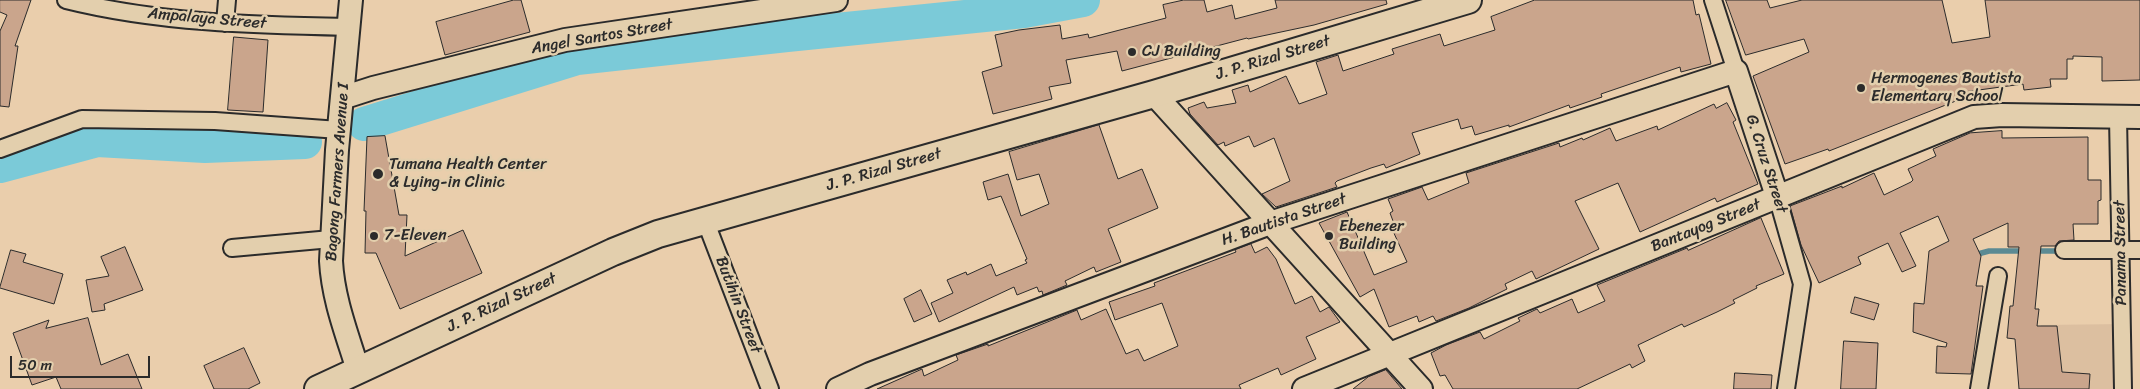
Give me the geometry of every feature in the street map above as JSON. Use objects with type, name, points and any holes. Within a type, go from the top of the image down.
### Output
[{"type":"main road","name":"J. P. Rizal Street","points":[[325,387],[613,252],[658,234],[1154,94],[1468,0]]},
{"type":"street","name":"Ampalaya Street","points":[[66,0],[107,10],[225,23],[349,27]]},
{"type":"street","points":[[225,23],[228,0]]},
{"type":"street","name":"Bagong Farmers Avenue I","points":[[352,0],[339,130],[331,239],[332,277],[335,293],[358,370]]},
{"type":"street","name":"Angel Santos Street","points":[[342,98],[373,88],[565,40],[836,0]]},
{"type":"street","name":"G. Cruz Street","points":[[1713,0],[1777,196],[1802,284],[1786,389]]},
{"type":"street","name":"H. Bautista Street","points":[[838,389],[870,374],[1270,223],[1736,71]]},
{"type":"street","points":[[1154,94],[1421,389]]},
{"type":"street","name":"Bantayog Street","points":[[1304,389],[1974,117],[2002,115],[2140,117]]},
{"type":"street","name":"Panama Street","points":[[2118,117],[2123,389]]},
{"type":"street","points":[[0,149],[82,119],[214,122],[339,130]]},
{"type":"street","name":"Butihin Street","points":[[705,220],[770,389]]},
{"type":"street","points":[[232,248],[331,239]]},
{"type":"street","points":[[2064,250],[2140,250]]},
{"type":"street","points":[[1979,389],[1998,276]]},
{"type":"shaded area","points":[[2125,324],[2125,389],[2036,389],[2041,325]]},
{"type":"building","points":[[0,0],[31,0],[15,46],[18,46],[9,107],[0,106],[0,31],[7,15],[0,12]]},
{"type":"building","points":[[514,0],[521,0],[530,32],[445,55],[436,22]]},
{"type":"building","points":[[1184,0],[1204,0],[1207,12],[1232,5],[1235,19],[1277,8],[1275,0],[1386,0],[1387,4],[1314,25],[1247,38],[1122,71],[1117,51],[1066,60],[1071,83],[1049,87],[1052,99],[993,114],[982,72],[1002,66],[995,35],[1060,25],[1062,39],[1088,34],[1089,38],[1166,18],[1163,5]]},
{"type":"building","points":[[1535,0],[1693,0],[1696,15],[1699,14],[1711,64],[1681,72],[1680,67],[1601,94],[1602,97],[1570,108],[1569,105],[1509,127],[1509,125],[1475,135],[1472,126],[1461,129],[1458,119],[1412,133],[1420,154],[1386,168],[1384,164],[1371,168],[1337,181],[1335,183],[1337,187],[1276,207],[1262,194],[1290,181],[1274,138],[1254,147],[1249,136],[1225,146],[1224,142],[1218,145],[1190,114],[1188,108],[1204,102],[1207,108],[1236,103],[1232,90],[1248,85],[1250,92],[1286,76],[1299,104],[1327,94],[1316,62],[1338,55],[1343,71],[1394,54],[1392,49],[1440,34],[1444,46],[1495,30],[1491,17]]},
{"type":"building","name":"Hermogenes Bautista Elementary School","points":[[1726,0],[1767,0],[1770,8],[1802,0],[1942,0],[1952,43],[1990,37],[1985,0],[2140,0],[2140,80],[2102,81],[2102,57],[2073,56],[2073,59],[2067,59],[2067,79],[2050,79],[2051,87],[2024,90],[2023,84],[1964,92],[1966,97],[1829,151],[1828,149],[1785,164],[1753,76],[1809,52],[1804,39],[1746,55]]},
{"type":"building","points":[[234,37],[268,40],[263,112],[228,110]]},
{"type":"building","points":[[1727,103],[1736,120],[1733,122],[1758,184],[1717,202],[1715,198],[1640,232],[1618,183],[1575,201],[1599,249],[1536,279],[1532,271],[1505,284],[1507,289],[1469,308],[1436,321],[1433,316],[1419,322],[1417,316],[1389,327],[1374,289],[1360,297],[1319,223],[1347,212],[1374,275],[1407,262],[1393,231],[1396,229],[1390,213],[1393,211],[1388,199],[1422,187],[1428,200],[1469,183],[1466,173],[1559,143],[1560,147],[1582,138],[1583,140],[1610,128],[1616,141],[1657,126],[1658,130],[1714,104],[1716,108]]},
{"type":"building","points":[[1099,125],[1118,179],[1142,169],[1158,208],[1108,229],[1121,262],[1096,272],[1094,267],[1065,281],[1067,285],[1043,295],[1042,291],[1039,292],[1037,287],[1017,295],[1014,287],[939,322],[931,303],[953,293],[947,280],[966,272],[967,275],[991,264],[996,276],[1027,263],[1001,196],[988,200],[983,182],[1008,174],[1021,216],[1049,204],[1039,174],[1017,180],[1009,152]]},
{"type":"building","points":[[2002,131],[2002,138],[2088,137],[2088,180],[2101,180],[2101,200],[2098,201],[2098,224],[2073,224],[2074,240],[2059,241],[2055,246],[2041,246],[2035,309],[2039,309],[2037,326],[2057,326],[2062,372],[2090,374],[2089,389],[2019,389],[2015,339],[2007,338],[2010,306],[2013,306],[2019,247],[2008,247],[2008,223],[1973,239],[1981,256],[1976,286],[1983,286],[1971,374],[1936,373],[1937,346],[1946,347],[1947,343],[1913,332],[1914,303],[1924,304],[1929,251],[1949,241],[1938,216],[1900,233],[1916,266],[1902,272],[1888,243],[1858,257],[1861,264],[1819,283],[1801,245],[1790,206],[1842,186],[1842,188],[1874,173],[1884,195],[1911,182],[1913,180],[1908,169],[1936,156],[1933,149],[1970,133]]},
{"type":"building","points":[[385,136],[399,215],[407,215],[405,256],[463,230],[482,273],[400,309],[376,253],[365,253],[366,211],[364,211],[367,137]]},
{"type":"building","points":[[1761,218],[1784,274],[1756,286],[1757,288],[1733,300],[1735,303],[1717,312],[1684,327],[1682,324],[1638,345],[1645,361],[1632,368],[1630,364],[1577,389],[1453,389],[1445,375],[1440,376],[1431,353],[1446,345],[1480,332],[1484,339],[1520,321],[1518,318],[1537,309],[1540,313],[1572,299],[1578,313],[1605,301],[1597,285],[1687,248],[1688,250]]},
{"type":"building","points":[[1251,244],[1255,253],[1267,247],[1276,259],[1295,304],[1312,296],[1320,312],[1329,307],[1340,322],[1306,337],[1316,359],[1281,375],[1278,368],[1239,385],[1241,389],[877,389],[922,369],[924,376],[958,360],[956,355],[988,344],[988,346],[1077,310],[1081,320],[1106,309],[1126,354],[1138,349],[1144,361],[1178,346],[1162,303],[1115,320],[1109,302],[1155,286],[1154,283],[1236,252],[1235,250]]},
{"type":"building","points":[[125,247],[143,290],[104,304],[105,310],[92,312],[86,280],[109,276],[101,257]]},
{"type":"building","points":[[11,250],[26,254],[23,262],[63,274],[54,304],[0,288]]},
{"type":"building","points":[[921,290],[932,314],[914,322],[904,299]]},
{"type":"building","points":[[1855,297],[1879,304],[1874,320],[1851,313]]},
{"type":"building","points":[[88,318],[101,365],[128,354],[142,389],[61,389],[56,377],[32,385],[13,333],[49,320],[46,328]]},
{"type":"building","points":[[1844,341],[1878,343],[1876,389],[1841,389]]},
{"type":"building","points":[[244,348],[260,383],[248,389],[214,389],[204,366]]},
{"type":"building","points":[[1386,370],[1402,389],[1353,389],[1368,377]]},
{"type":"building","points":[[1735,373],[1772,375],[1771,389],[1734,389]]},
{"type":"waterway","points":[[364,124],[577,58],[1024,11],[1083,0]]},
{"type":"waterway","points":[[0,166],[97,140],[205,146],[305,142]]},
{"type":"waterway","points":[[1974,255],[1989,251],[2024,251]]},
{"type":"waterway","points":[[2034,251],[2062,251]]},
{"type":"place","name":"CJ Building","points":[[1132,52]]},
{"type":"place","name":"Hermogenes Bautista Elementary School","points":[[1861,88]]},
{"type":"place","name":"Tumana Health Center & Lying-in Clinic","points":[[378,174]]},
{"type":"place","name":"7-Eleven","points":[[374,236]]},
{"type":"place","name":"Ebenezer Building","points":[[1329,236]]}]
